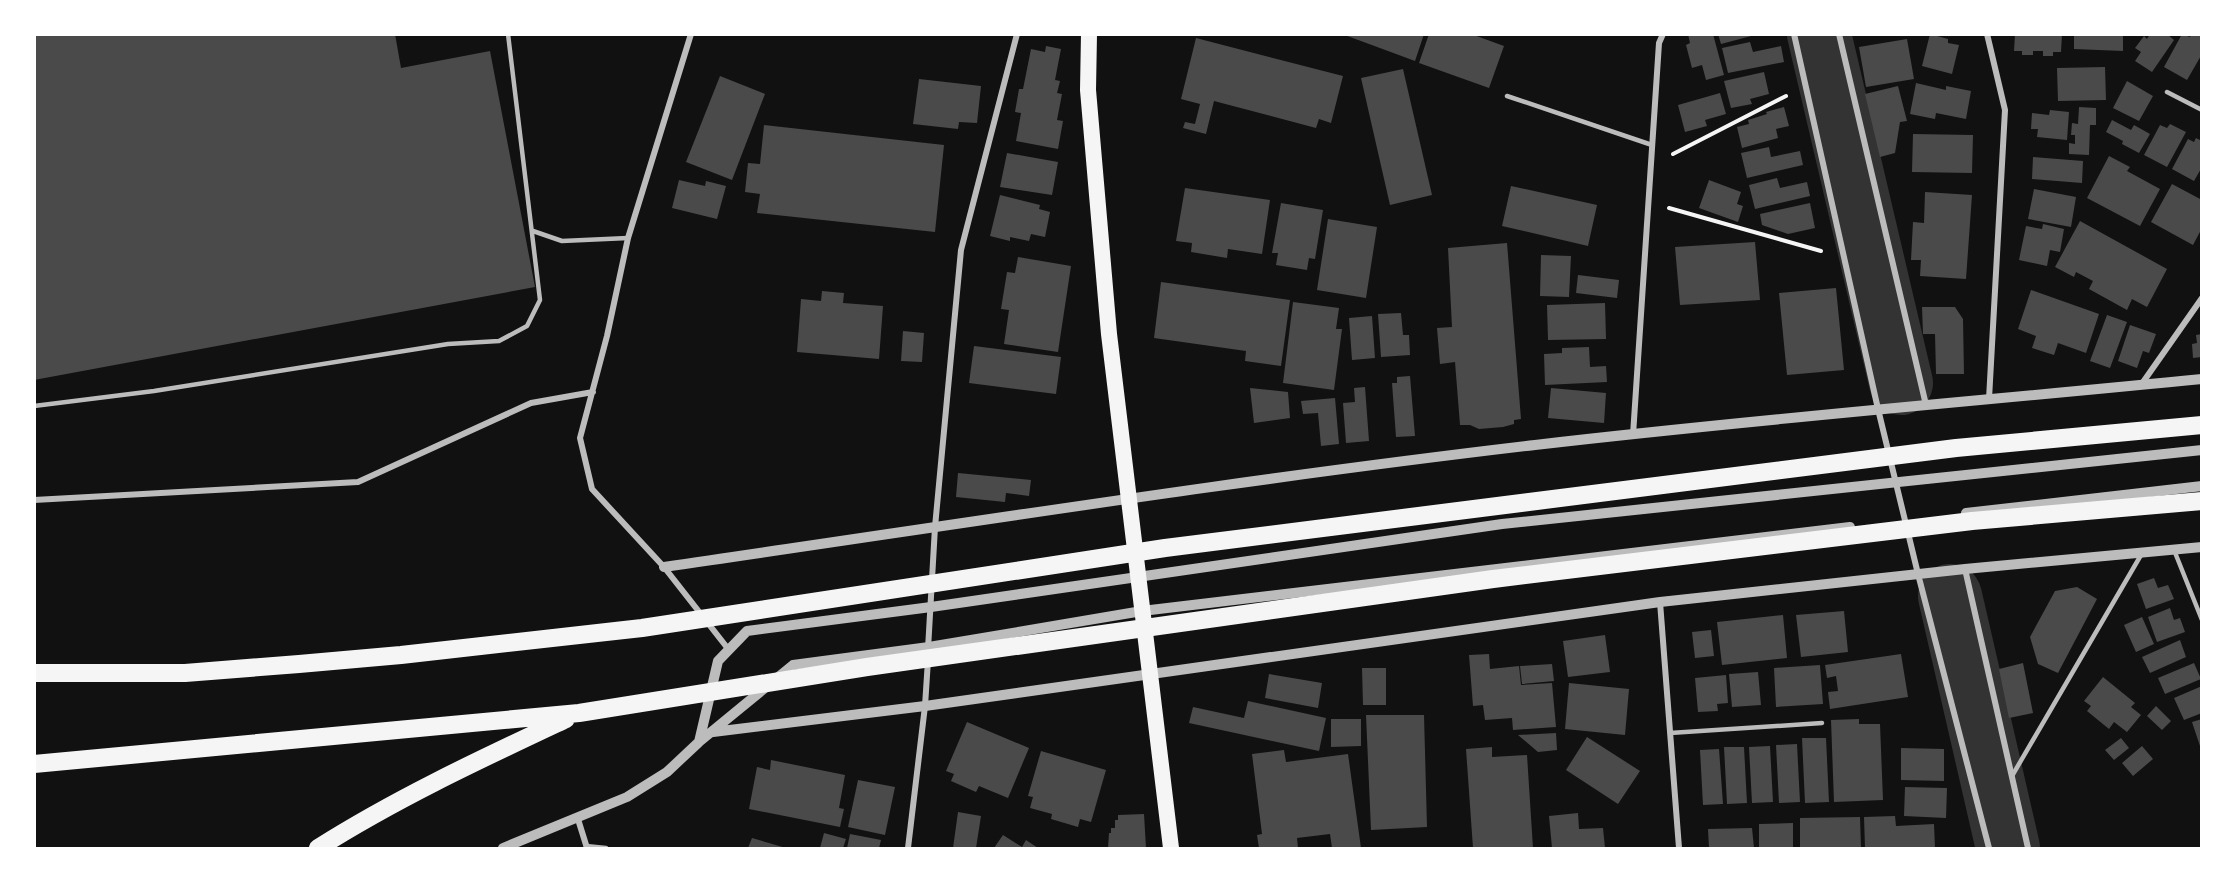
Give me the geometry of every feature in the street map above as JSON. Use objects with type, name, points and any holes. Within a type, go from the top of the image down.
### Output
[{"type":"highway","points":[[1089,34],[1088,90],[1108,334],[1171,849]]},
{"type":"highway","points":[[34,673],[185,672],[401,656],[642,628],[1165,548],[1956,448],[2202,425]]},
{"type":"highway","points":[[34,764],[579,713],[878,666],[1481,581],[1972,521],[2202,501]]},
{"type":"highway","points":[[318,849],[357,824],[442,777],[579,713]]},
{"type":"street","points":[[691,34],[628,238],[593,392],[580,438],[592,489],[664,567],[729,650]]},
{"type":"street","points":[[908,849],[925,706],[935,527],[961,250],[1017,34]]},
{"type":"street","points":[[1633,435],[1659,43],[1663,34]]},
{"type":"street","points":[[1794,34],[1878,409],[1989,849]]},
{"type":"street","points":[[1839,34],[1926,405]]},
{"type":"street","points":[[1987,34],[2005,110],[1989,399]]},
{"type":"street","points":[[2140,385],[2202,298]]},
{"type":"street","points":[[664,567],[1128,499],[1535,445],[1878,409],[2202,379]]},
{"type":"street","points":[[34,500],[358,482],[531,403],[593,392]]},
{"type":"street","points":[[699,742],[718,661],[747,631],[931,607],[1502,524],[2202,450]]},
{"type":"street","points":[[503,849],[577,816],[627,798],[667,772],[699,742],[793,665],[928,646],[1142,610],[2202,486]]},
{"type":"street","points":[[713,732],[925,706],[1660,602],[1965,569],[2202,547]]},
{"type":"street","points":[[1965,569],[2028,849]]},
{"type":"street","points":[[1660,602],[1679,849]]},
{"type":"street","points":[[577,816],[587,848]]},
{"type":"lane","points":[[34,406],[154,390],[448,344],[500,341],[526,326],[540,300],[508,34]]},
{"type":"lane","points":[[2167,92],[2202,110]]},
{"type":"lane","points":[[1508,96],[1652,145]]},
{"type":"lane","points":[[533,231],[562,241],[628,238]]},
{"type":"lane","points":[[2174,550],[2202,620]]},
{"type":"lane","points":[[2011,778],[2142,553]]},
{"type":"lane","points":[[1670,733],[1822,723]]},
{"type":"lane","points":[[587,848],[606,849]]},
{"type":"path","points":[[1651,165],[1805,86]]},
{"type":"path","points":[[1648,202],[1845,257]]},
{"type":"building","points":[[34,34],[395,34],[401,68],[490,51],[535,287],[34,380]]},
{"type":"building","points":[[1342,34],[1424,34],[1415,61]]},
{"type":"building","points":[[1429,34],[1471,34],[1504,46],[1489,88],[1419,63]]},
{"type":"building","points":[[1688,34],[1713,34],[1724,75],[1706,80],[1702,65],[1692,68],[1686,45],[1690,43]]},
{"type":"building","points":[[1718,34],[1755,34],[1755,35],[1721,44]]},
{"type":"building","points":[[1930,34],[1948,39],[1948,43],[1959,45],[1952,74],[1922,66]]},
{"type":"building","points":[[2015,34],[2062,34],[2061,52],[2053,52],[2053,56],[2043,56],[2043,51],[2033,51],[2033,55],[2022,55],[2022,51],[2014,51]]},
{"type":"building","points":[[2074,34],[2123,34],[2123,51],[2074,49]]},
{"type":"building","points":[[2150,34],[2167,34],[2174,40],[2152,72],[2135,61],[2141,52],[2135,48],[2144,36],[2147,39]]},
{"type":"building","points":[[2182,34],[2190,37],[2191,34],[2197,34],[2202,37],[2202,54],[2187,80],[2164,67]]},
{"type":"building","points":[[1196,38],[1343,76],[1331,123],[1319,119],[1316,128],[1214,101],[1206,134],[1183,128],[1185,122],[1195,124],[1200,104],[1181,99]]},
{"type":"building","points":[[1907,39],[1914,79],[1866,87],[1859,47]]},
{"type":"building","points":[[1750,42],[1753,52],[1781,46],[1784,62],[1728,73],[1722,48]]},
{"type":"building","points":[[1046,46],[1061,49],[1055,80],[1060,81],[1057,93],[1062,94],[1057,120],[1063,121],[1058,149],[1016,141],[1021,113],[1015,112],[1019,89],[1023,89],[1031,49],[1045,52]]},
{"type":"building","points":[[2105,67],[2106,100],[2058,101],[2057,68]]},
{"type":"building","points":[[1403,69],[1432,195],[1390,205],[1361,78]]},
{"type":"building","points":[[1764,72],[1769,94],[1750,99],[1752,104],[1731,108],[1724,81]]},
{"type":"building","points":[[720,76],[765,94],[732,180],[686,162]]},
{"type":"building","points":[[919,79],[981,86],[977,123],[959,122],[958,129],[913,124]]},
{"type":"building","points":[[2127,81],[2153,96],[2139,121],[2113,108]]},
{"type":"building","points":[[1916,83],[1946,90],[1946,86],[1971,91],[1966,119],[1936,113],[1935,119],[1910,114]]},
{"type":"building","points":[[1898,86],[1907,121],[1900,122],[1895,153],[1880,157],[1865,94]]},
{"type":"building","points":[[1720,93],[1726,114],[1705,120],[1707,126],[1685,132],[1678,105]]},
{"type":"building","points":[[1784,107],[1789,126],[1776,129],[1778,138],[1742,148],[1737,127],[1749,124],[1748,120],[1767,114],[1766,112]]},
{"type":"building","points":[[2079,107],[2096,108],[2096,125],[2090,125],[2089,155],[2069,154],[2069,143],[2075,144],[2075,135],[2071,135],[2072,123],[2078,124]]},
{"type":"building","points":[[2050,110],[2069,112],[2067,140],[2037,137],[2038,129],[2031,129],[2032,113],[2049,115]]},
{"type":"building","points":[[2112,120],[2131,130],[2134,125],[2150,134],[2139,153],[2106,132]]},
{"type":"building","points":[[2170,124],[2186,132],[2167,167],[2144,155],[2160,125],[2167,128]]},
{"type":"building","points":[[764,125],[944,145],[935,232],[757,213],[760,194],[745,192],[748,163],[760,164]]},
{"type":"building","points":[[1913,134],[1973,135],[1972,173],[1912,172]]},
{"type":"building","points":[[2196,138],[2202,141],[2202,167],[2194,181],[2172,169],[2188,139],[2194,142]]},
{"type":"building","points":[[1769,147],[1771,157],[1800,151],[1803,165],[1747,178],[1741,153]]},
{"type":"building","points":[[1007,153],[1058,162],[1052,195],[1000,187]]},
{"type":"building","points":[[2109,156],[2130,167],[2127,171],[2160,189],[2140,226],[2087,198]]},
{"type":"building","points":[[2033,157],[2083,161],[2082,183],[2032,179]]},
{"type":"building","points":[[1777,178],[1780,188],[1807,182],[1810,196],[1755,209],[1749,185]]},
{"type":"building","points":[[679,180],[705,186],[706,181],[726,186],[717,219],[672,208]]},
{"type":"building","points":[[1709,180],[1741,192],[1737,204],[1743,206],[1738,222],[1699,208]]},
{"type":"building","points":[[2172,184],[2202,200],[2202,228],[2193,245],[2151,222]]},
{"type":"building","points":[[1511,186],[1597,205],[1588,246],[1502,226]]},
{"type":"building","points":[[1185,188],[1270,200],[1262,254],[1228,249],[1227,258],[1191,252],[1192,243],[1176,241]]},
{"type":"building","points":[[2034,189],[2076,197],[2071,227],[2028,219]]},
{"type":"building","points":[[1925,192],[1972,195],[1966,279],[1920,276],[1921,260],[1911,260],[1913,222],[1924,223]]},
{"type":"building","points":[[1000,195],[1040,205],[1039,209],[1050,212],[1045,237],[1031,234],[1029,241],[1010,237],[1010,241],[990,236]]},
{"type":"building","points":[[1281,203],[1323,210],[1315,259],[1309,258],[1307,270],[1276,265],[1278,253],[1272,253]]},
{"type":"building","points":[[1810,203],[1815,228],[1788,234],[1762,225],[1760,214]]},
{"type":"building","points":[[1328,219],[1377,227],[1366,298],[1317,290]]},
{"type":"building","points":[[2080,221],[2167,269],[2147,307],[2132,299],[2127,310],[2089,289],[2093,281],[2076,272],[2074,277],[2055,267]]},
{"type":"building","points":[[2043,224],[2064,229],[2060,252],[2050,250],[2047,266],[2019,260],[2026,226],[2042,229]]},
{"type":"building","points":[[1755,242],[1760,300],[1680,305],[1675,247]]},
{"type":"building","points":[[1507,243],[1521,419],[1514,420],[1514,424],[1503,427],[1479,429],[1470,425],[1460,425],[1455,362],[1440,364],[1437,328],[1452,327],[1448,248]]},
{"type":"building","points":[[1541,255],[1571,256],[1569,297],[1540,296]]},
{"type":"building","points":[[1018,257],[1071,266],[1058,352],[1004,344],[1009,310],[1001,309],[1007,272],[1015,273]]},
{"type":"building","points":[[1578,275],[1619,280],[1617,298],[1576,293]]},
{"type":"building","points":[[1161,282],[1290,300],[1281,366],[1245,361],[1246,351],[1154,338]]},
{"type":"building","points":[[1836,288],[1844,370],[1787,375],[1779,293]]},
{"type":"building","points":[[2031,290],[2099,314],[2086,353],[2058,343],[2054,355],[2032,348],[2036,336],[2018,329]]},
{"type":"building","points":[[822,291],[844,293],[843,303],[883,306],[879,359],[797,352],[801,299],[821,301]]},
{"type":"building","points":[[1293,302],[1339,308],[1336,329],[1342,329],[1334,390],[1283,383]]},
{"type":"building","points":[[1605,303],[1606,339],[1548,340],[1547,305]]},
{"type":"building","points":[[1922,307],[1955,307],[1963,319],[1964,374],[1936,374],[1935,334],[1923,334]]},
{"type":"building","points":[[1401,313],[1403,335],[1409,335],[1410,355],[1381,357],[1378,314]]},
{"type":"building","points":[[2107,315],[2127,322],[2110,368],[2090,361]]},
{"type":"building","points":[[1372,316],[1375,358],[1352,360],[1349,318]]},
{"type":"building","points":[[2130,325],[2156,334],[2149,353],[2143,351],[2137,368],[2118,361]]},
{"type":"building","points":[[903,331],[924,333],[922,362],[901,361]]},
{"type":"building","points":[[2202,334],[2202,357],[2193,358],[2192,344],[2197,343],[2196,335]]},
{"type":"building","points":[[974,346],[1061,357],[1056,394],[969,383]]},
{"type":"building","points":[[1589,347],[1590,367],[1606,366],[1607,382],[1545,385],[1544,354],[1562,353],[1562,348]]},
{"type":"building","points":[[1410,376],[1415,436],[1396,437],[1392,383],[1397,383],[1397,377]]},
{"type":"building","points":[[1365,387],[1369,441],[1346,443],[1343,403],[1355,402],[1354,388]]},
{"type":"building","points":[[1250,388],[1288,392],[1290,418],[1254,423]]},
{"type":"building","points":[[1551,388],[1606,393],[1604,423],[1548,418]]},
{"type":"building","points":[[1335,398],[1339,444],[1321,446],[1318,413],[1303,414],[1301,401]]},
{"type":"building","points":[[958,473],[1031,480],[1029,496],[1006,493],[1005,502],[956,497]]},
{"type":"building","points":[[2154,578],[2158,588],[2168,585],[2174,599],[2146,609],[2137,584]]},
{"type":"building","points":[[2077,587],[2097,599],[2058,673],[2038,664],[2030,637],[2055,591]]},
{"type":"building","points":[[2170,608],[2174,620],[2180,618],[2185,632],[2157,642],[2148,617]]},
{"type":"building","points":[[1844,611],[1848,652],[1801,657],[1796,615]]},
{"type":"building","points":[[1783,615],[1787,658],[1722,665],[1717,622]]},
{"type":"building","points":[[2142,617],[2154,644],[2136,652],[2124,625]]},
{"type":"building","points":[[1711,630],[1714,656],[1695,658],[1692,632]]},
{"type":"building","points":[[1605,635],[1610,672],[1568,677],[1563,641]]},
{"type":"building","points":[[2180,640],[2186,657],[2150,673],[2142,657]]},
{"type":"building","points":[[1489,654],[1490,669],[1519,666],[1521,685],[1552,683],[1556,727],[1513,730],[1512,718],[1485,720],[1483,705],[1473,706],[1469,655]]},
{"type":"building","points":[[1901,654],[1908,697],[1830,709],[1828,692],[1838,691],[1836,676],[1827,678],[1825,665]]},
{"type":"building","points":[[2023,663],[2033,713],[2009,718],[1999,669]]},
{"type":"building","points":[[2194,663],[2201,679],[2165,694],[2158,678]]},
{"type":"building","points":[[1552,664],[1554,681],[1522,684],[1520,666]]},
{"type":"building","points":[[1820,665],[1823,704],[1776,707],[1774,668]]},
{"type":"building","points":[[1362,668],[1386,668],[1386,705],[1363,705]]},
{"type":"building","points":[[1758,672],[1761,705],[1732,707],[1729,674]]},
{"type":"building","points":[[1269,674],[1322,683],[1318,708],[1265,698]]},
{"type":"building","points":[[1726,675],[1728,703],[1717,704],[1718,711],[1698,712],[1695,678]]},
{"type":"building","points":[[2103,677],[2135,703],[2131,707],[2141,715],[2127,732],[2114,722],[2109,729],[2087,711],[2091,706],[2084,701]]},
{"type":"building","points":[[1569,683],[1629,689],[1625,735],[1565,729]]},
{"type":"building","points":[[2202,686],[2202,713],[2184,720],[2174,698]]},
{"type":"building","points":[[1248,701],[1326,718],[1319,751],[1189,723],[1193,707],[1244,718]]},
{"type":"building","points":[[2156,706],[2171,721],[2162,730],[2147,716]]},
{"type":"building","points":[[1366,715],[1424,715],[1427,827],[1371,830]]},
{"type":"building","points":[[1331,719],[1361,719],[1361,746],[1331,747]]},
{"type":"building","points":[[1859,719],[1859,724],[1880,724],[1883,800],[1834,802],[1831,720]]},
{"type":"building","points":[[2202,719],[2202,749],[2201,749],[2192,722]]},
{"type":"building","points":[[967,722],[1029,748],[1008,798],[979,786],[976,792],[951,781],[954,774],[946,771]]},
{"type":"building","points":[[1556,733],[1557,750],[1538,752],[1518,735]]},
{"type":"building","points":[[1587,737],[1640,771],[1618,804],[1566,770]]},
{"type":"building","points":[[1802,738],[1826,738],[1829,802],[1805,803]]},
{"type":"building","points":[[2121,738],[2129,748],[2114,760],[2105,750]]},
{"type":"building","points":[[1797,744],[1800,802],[1779,803],[1776,745]]},
{"type":"building","points":[[1770,746],[1773,802],[1752,803],[1749,747]]},
{"type":"building","points":[[2142,746],[2153,759],[2133,776],[2122,763]]},
{"type":"building","points":[[1492,747],[1492,757],[1527,755],[1533,848],[1473,848],[1466,749]]},
{"type":"building","points":[[1724,747],[1744,747],[1747,803],[1727,804]]},
{"type":"building","points":[[1901,748],[1944,749],[1944,781],[1901,780]]},
{"type":"building","points":[[1719,749],[1723,804],[1703,805],[1700,750]]},
{"type":"building","points":[[1284,750],[1286,762],[1348,754],[1361,848],[1332,848],[1330,834],[1297,838],[1298,848],[1259,848],[1257,835],[1262,834],[1252,754]]},
{"type":"building","points":[[1041,751],[1106,770],[1091,822],[1080,819],[1078,827],[1051,819],[1052,814],[1030,808],[1033,797],[1028,796]]},
{"type":"building","points":[[771,760],[845,775],[839,808],[844,809],[840,827],[749,809],[757,767],[770,770]]},
{"type":"building","points":[[858,780],[895,787],[885,835],[848,827]]},
{"type":"building","points":[[1905,787],[1947,788],[1946,818],[1904,816]]},
{"type":"building","points":[[958,812],[981,816],[976,848],[953,848]]},
{"type":"building","points":[[1578,813],[1579,829],[1603,828],[1605,848],[1552,848],[1549,816]]},
{"type":"building","points":[[1144,814],[1146,848],[1108,848],[1109,833],[1111,833],[1111,828],[1115,828],[1118,815]]},
{"type":"building","points":[[1895,816],[1896,826],[1934,824],[1935,848],[1865,848],[1864,817]]},
{"type":"building","points":[[1860,817],[1861,848],[1800,848],[1800,818]]},
{"type":"building","points":[[1793,823],[1793,848],[1759,848],[1759,824]]},
{"type":"building","points":[[1752,828],[1754,848],[1709,848],[1708,829]]},
{"type":"building","points":[[824,833],[846,839],[843,848],[820,848]]},
{"type":"building","points":[[850,834],[881,840],[879,848],[847,848]]},
{"type":"building","points":[[1003,835],[1022,847],[1026,840],[1038,848],[994,848]]},
{"type":"building","points":[[752,838],[786,848],[748,848]]},
{"type":"waterway","points":[[1819,34],[1901,383]]},
{"type":"waterway","points":[[1950,596],[2008,848]]}]
